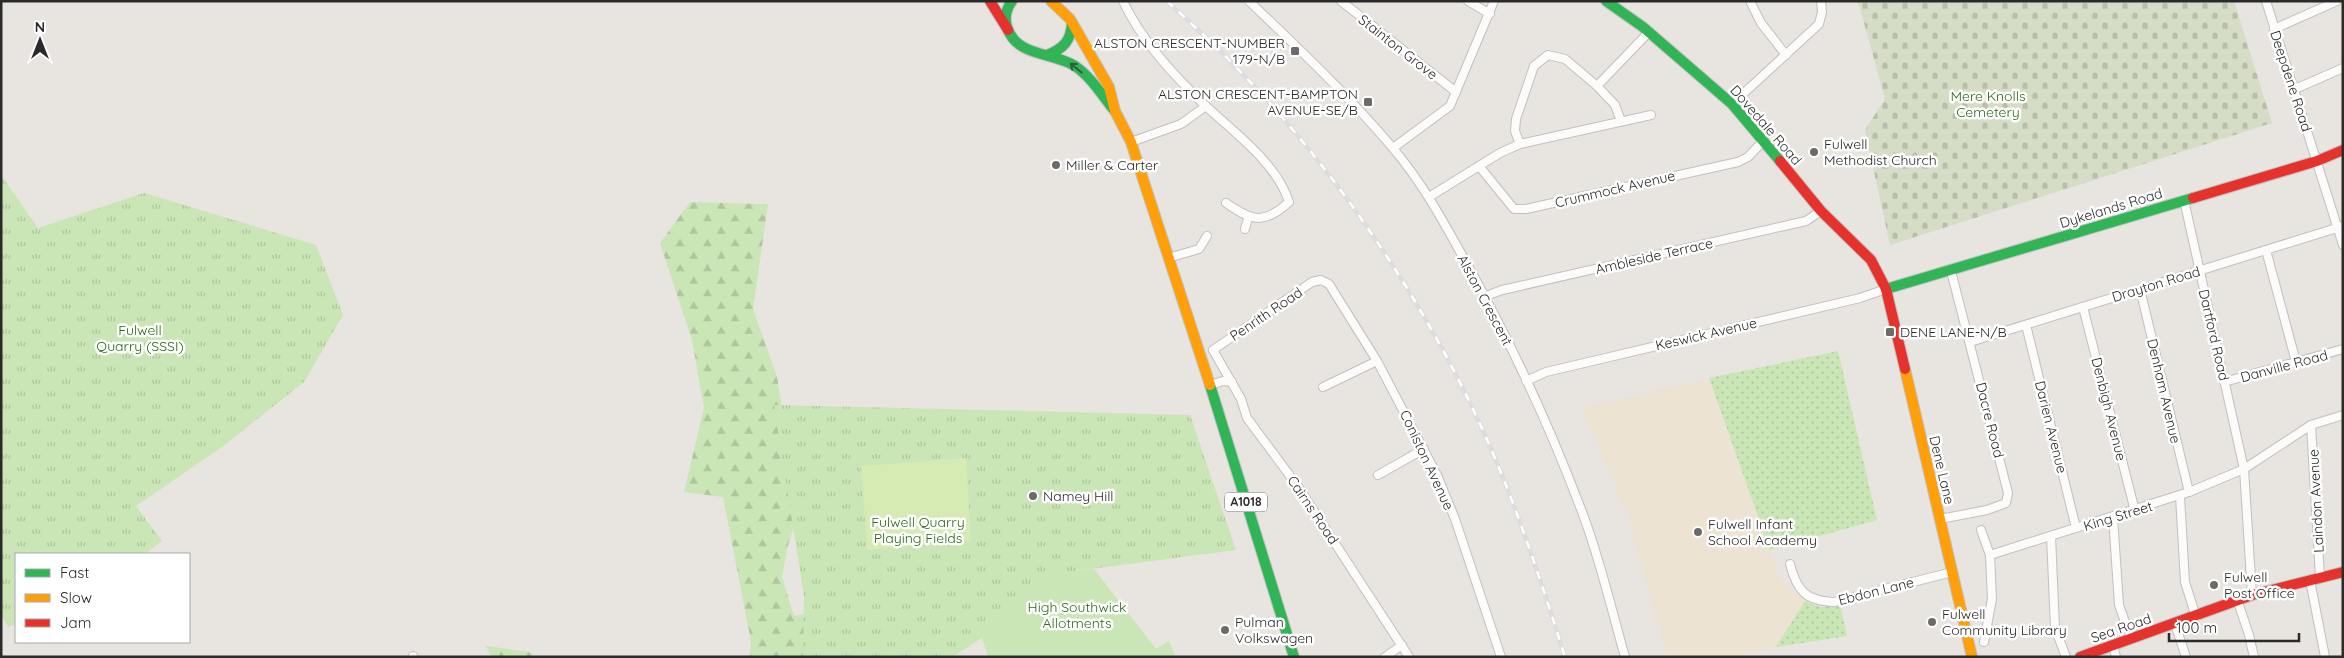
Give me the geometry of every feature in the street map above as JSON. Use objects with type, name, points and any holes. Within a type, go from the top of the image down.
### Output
[{"type":"main road","points":[[990,1],[1015,40],[1038,55],[1047,55],[1062,49],[1072,34],[1072,23],[1056,3]]},
{"type":"main road","points":[[1008,30],[1006,14],[1012,1]]},
{"type":"main road","name":"Dovedale Road","points":[[1606,1],[1649,32],[1732,104],[1821,210],[1871,260]]},
{"type":"main road","name":"A1018","points":[[1072,23],[1110,87],[1115,111]]},
{"type":"main road","name":"A1018","points":[[1047,55],[1067,61],[1077,68],[1115,111],[1131,142],[1210,385],[1294,657]]},
{"type":"main road","name":"Dykelands Road","points":[[1886,289],[2317,161],[2343,150]]},
{"type":"main road","name":"Dene Lane","points":[[1871,260],[1886,289],[1972,657]]},
{"type":"main road","name":"Sea Road","points":[[2080,657],[2238,602],[2252,595],[2343,572]]},
{"type":"street","points":[[1123,1],[1128,12],[1158,55],[1206,106],[1255,151],[1286,191],[1289,202],[1280,210],[1262,218],[1248,218],[1226,204]]},
{"type":"street","name":"Alston Crescent","points":[[1249,1],[1328,78],[1393,148],[1429,197],[1486,296],[1526,381],[1585,520],[1625,657]]},
{"type":"street","name":"Stainton Grove","points":[[1341,1],[1456,92]]},
{"type":"street","points":[[1468,1],[1490,14]]},
{"type":"street","points":[[1393,148],[1450,106],[1494,1]]},
{"type":"street","points":[[1750,1],[1760,23],[1786,55]]},
{"type":"street","points":[[1732,104],[1819,24],[1822,12],[1821,1]]},
{"type":"street","name":"Deepdene Road","points":[[2266,1],[2340,227],[2343,245]]},
{"type":"street","points":[[2274,29],[2337,1]]},
{"type":"street","points":[[1597,86],[1649,32]]},
{"type":"street","points":[[1520,144],[1515,131],[1516,119],[1534,66],[1548,55],[1565,59],[1597,86],[1615,105],[1621,121]]},
{"type":"street","points":[[2295,89],[2343,68]]},
{"type":"street","points":[[1131,142],[1181,124],[1206,106]]},
{"type":"street","points":[[1429,197],[1479,166],[1520,144],[1651,114]]},
{"type":"street","name":"Crummock Avenue","points":[[1479,166],[1514,209],[1526,209],[1738,162],[1748,156],[1763,141]]},
{"type":"street","name":"Dartford Road","points":[[2184,200],[2244,469],[2252,595]]},
{"type":"street","name":"Ambleside Terrace","points":[[1486,296],[1502,290],[1806,220],[1821,210]]},
{"type":"street","points":[[1245,229],[1248,218]]},
{"type":"street","name":"Drayton Road","points":[[1970,342],[2340,227]]},
{"type":"street","points":[[1168,258],[1199,250],[1207,236]]},
{"type":"street","points":[[1199,250],[1203,258]]},
{"type":"street","points":[[2266,250],[2296,362]]},
{"type":"street","name":"Dacre Road","points":[[1940,519],[1987,510],[2006,503],[2008,494],[1951,271]]},
{"type":"street","name":"Penrith Road","points":[[1213,350],[1312,282],[1320,280]]},
{"type":"street","name":"Coniston Avenue","points":[[1320,280],[1330,284],[1377,361],[1424,449],[1455,519],[1501,657]]},
{"type":"street","name":"Keswick Avenue","points":[[1526,381],[1546,372],[1860,298],[1886,289]]},
{"type":"street","name":"Denham Avenue","points":[[2140,289],[2189,492]]},
{"type":"street","name":"Denbigh Avenue","points":[[2083,307],[2135,511]]},
{"type":"street","name":"Darien Avenue","points":[[2026,325],[2076,528]]},
{"type":"street","points":[[1197,348],[1213,350]]},
{"type":"street","name":"Cairns Road","points":[[1213,350],[1241,399],[1247,418],[1299,488],[1409,657]]},
{"type":"street","name":"Danville Road","points":[[2224,382],[2343,350]]},
{"type":"street","points":[[1323,387],[1377,361]]},
{"type":"street","points":[[1210,385],[1223,381],[1232,382]]},
{"type":"street","name":"King Street","points":[[1990,555],[2180,496],[2244,469],[2311,425],[2343,415]]},
{"type":"street","name":"Laindon Avenue","points":[[2311,425],[2315,578],[2325,657]]},
{"type":"street","points":[[1378,475],[1424,449]]},
{"type":"street","points":[[2180,496],[2185,582],[2196,617]]},
{"type":"street","points":[[2113,517],[2119,605],[2131,639]]},
{"type":"street","points":[[1981,530],[1990,555],[1992,599],[1984,642]]},
{"type":"street","points":[[2051,536],[2055,628],[2066,657]]},
{"type":"street","name":"Ebdon Lane","points":[[1790,564],[1797,586],[1808,597],[1820,601],[1834,602],[1952,572]]},
{"type":"street","points":[[2238,602],[2254,657]]},
{"type":"street","points":[[2174,624],[2186,657]]},
{"type":"street","points":[[1385,657],[1402,645]]},
{"type":"street","points":[[2113,645],[2116,657]]},
{"type":"shaded area","name":"Fulwell Infant School Academy","points":[[1709,378],[1781,582],[1805,601],[1776,647],[1740,657],[1667,657],[1627,514],[1582,408]]},
{"type":"green space","name":"Mere Knolls Cemetery","points":[[1858,1],[2234,1],[2272,123],[1890,245],[1865,130],[1885,99]]},
{"type":"green space","name":"Fulwell Quarry (SSSI)","points":[[1,175],[38,228],[144,193],[316,245],[343,315],[304,382],[222,447],[136,506],[162,541],[146,553],[15,553],[15,624],[8,627],[1,614]]},
{"type":"green space","points":[[690,202],[768,204],[753,309],[777,377],[788,445],[803,495],[787,549],[782,577],[794,616],[836,609],[931,657],[750,657],[751,641],[723,497],[684,492],[704,408],[692,340],[660,243]]},
{"type":"green space","points":[[1838,351],[1877,520],[1770,550],[1709,378]]},
{"type":"green space","name":"Fulwell Quarry Playing Fields","points":[[774,405],[1190,415],[1236,550],[1068,572],[1029,592],[982,638],[952,657],[803,657],[804,596]]},
{"type":"green space","points":[[966,458],[971,541],[867,550],[861,466]]},
{"type":"green space","name":"High Southwick Allotments","points":[[1094,569],[1156,649],[1169,641],[1176,657],[988,657],[982,638],[1029,592],[1068,572]]},
{"type":"green space","points":[[1805,601],[1821,607],[1840,605],[1847,636],[1776,647]]},
{"type":"green space","points":[[486,646],[529,652],[535,657],[491,657]]},
{"type":"railway","points":[[1167,1],[1230,61],[1304,143],[1371,233],[1402,280],[1457,377],[1481,426],[1526,540],[1565,657]]},
{"type":"traffic: fast","points":[[1012,1],[1007,10],[1006,23],[1012,37],[1018,44],[1036,53],[1066,62],[1081,70],[1114,110]]},
{"type":"traffic: fast","points":[[1606,1],[1643,27],[1732,104],[1780,161]]},
{"type":"traffic: fast","points":[[1047,55],[1065,44],[1070,35],[1072,23]]},
{"type":"traffic: fast","points":[[1886,289],[2193,198]]},
{"type":"traffic: fast","points":[[1210,385],[1294,657]]},
{"type":"traffic: slow","points":[[1051,1],[1070,19],[1109,87],[1115,111],[1131,142],[1210,385]]},
{"type":"traffic: slow","points":[[1905,369],[1972,657]]},
{"type":"traffic: jam","points":[[990,1],[1008,30]]},
{"type":"traffic: jam","points":[[2193,198],[2317,161],[2343,150]]},
{"type":"traffic: jam","points":[[1780,161],[1821,211],[1871,260],[1886,289],[1905,369]]},
{"type":"traffic: jam","points":[[2080,657],[2252,595],[2343,572]]},
{"type":"place","name":"ALSTON CRESCENT-NUMBER 179-N/B","points":[[1295,51]]},
{"type":"place","name":"ALSTON CRESCENT-BAMPTON AVENUE-SE/B","points":[[1368,102]]},
{"type":"place","name":"Fulwell Methodist Church","points":[[1814,152]]},
{"type":"place","name":"Miller & Carter","points":[[1056,165]]},
{"type":"place","name":"DENE LANE-N/B","points":[[1890,332]]},
{"type":"place","name":"Namey Hill","points":[[1033,496]]},
{"type":"place","name":"Fulwell Infant School Academy","points":[[1698,532]]},
{"type":"place","name":"Fulwell Post Office","points":[[2214,585]]},
{"type":"place","name":"Fulwell Community Library","points":[[1932,622]]},
{"type":"place","name":"Pulman Volkswagen","points":[[1225,630]]}]
